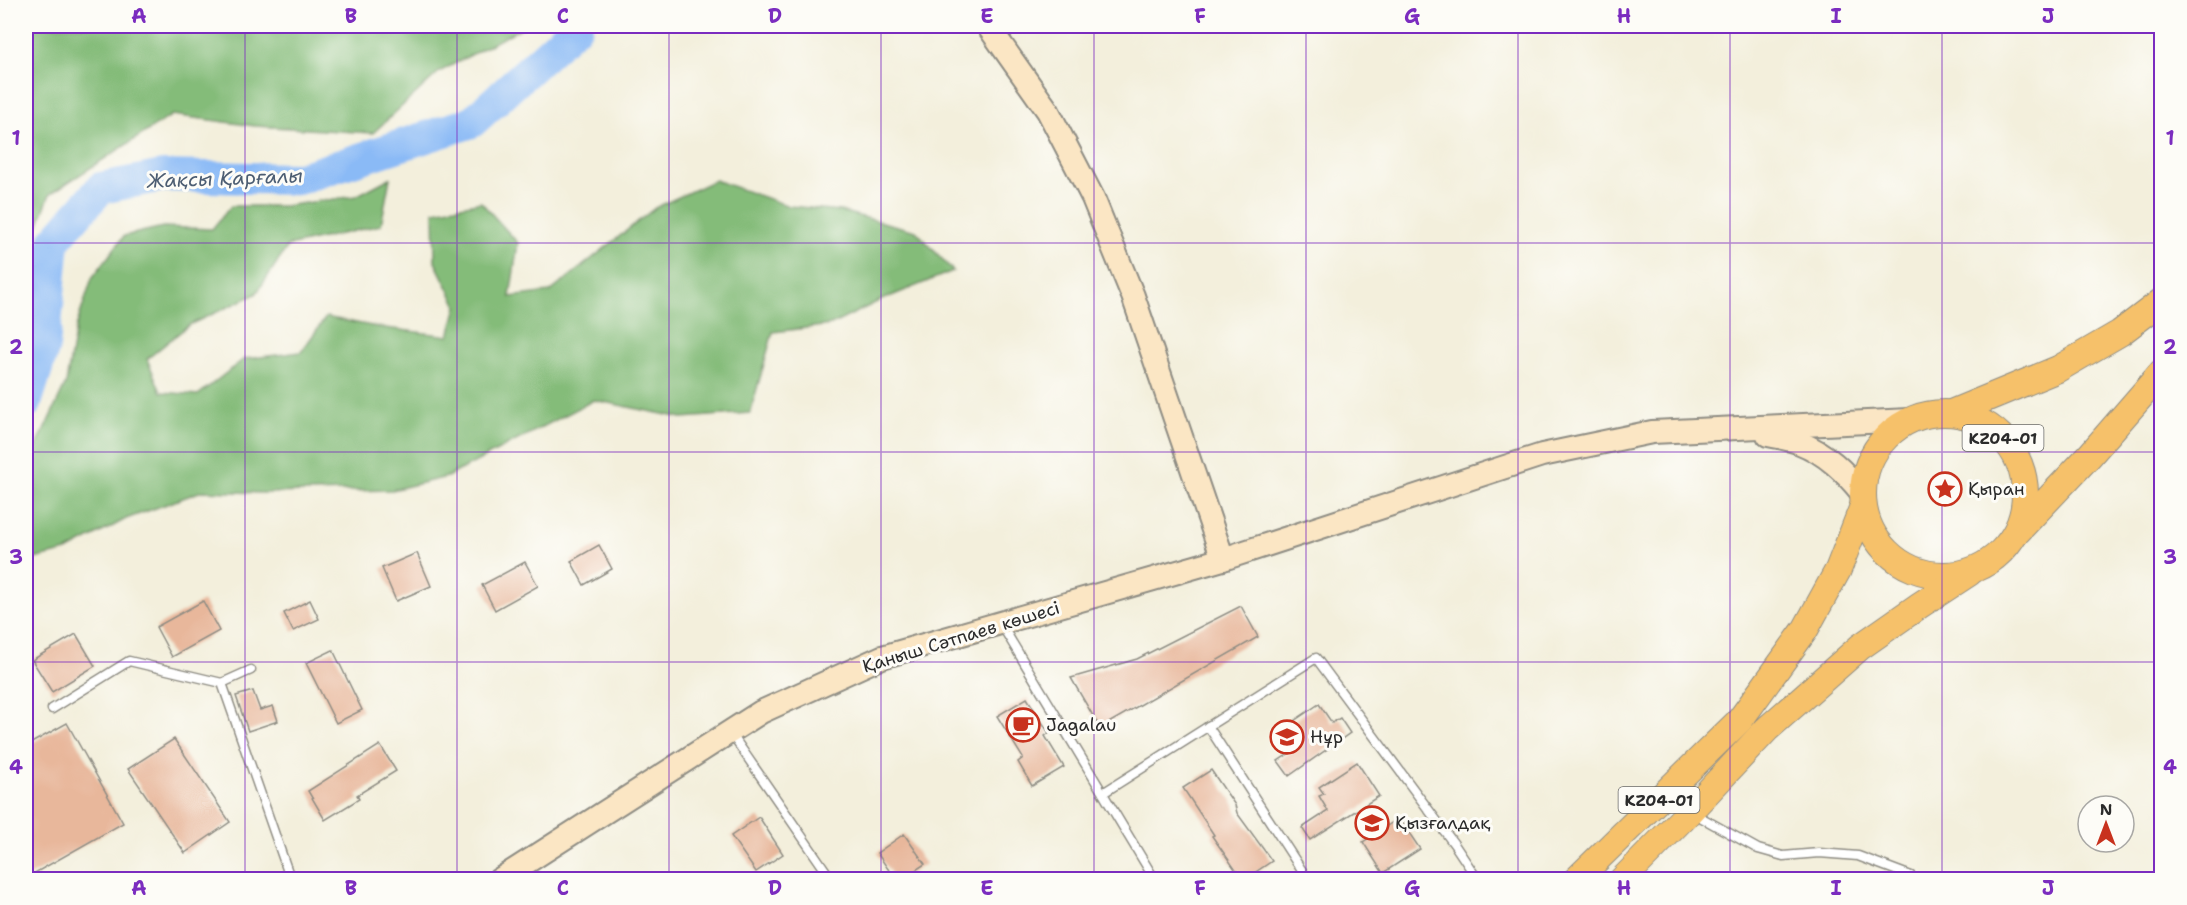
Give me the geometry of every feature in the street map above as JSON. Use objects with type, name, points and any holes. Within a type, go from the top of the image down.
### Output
[{"type":"main road","points":[[988,26],[1048,111],[1093,198],[1134,296],[1223,559]]},
{"type":"main road","name":"KZ04-01","points":[[1951,413],[2058,369],[2120,333],[2162,301]]},
{"type":"main road","name":"KZ04-01","points":[[1622,879],[1767,729],[1860,647],[1998,555],[2162,372]]},
{"type":"main road","name":"KZ04-01","points":[[1576,879],[1740,720],[1806,630],[1838,570],[1863,499],[1866,470],[1875,450],[1890,432],[1910,420],[1930,414],[1951,413],[1978,420],[2000,435],[2017,457],[2025,483],[2024,510],[2014,536]]},
{"type":"main road","points":[[1747,429],[1910,420]]},
{"type":"main road","points":[[1747,429],[1801,443],[1827,458],[1846,473],[1863,499]]},
{"type":"main road","name":"Қаныш Сәтпаев көшесі","points":[[499,879],[761,712],[882,657],[1223,559],[1542,455],[1652,432],[1747,429]]},
{"type":"main road","name":"KZ04-01","points":[[1863,499],[1870,529],[1884,550],[1904,565],[1927,574],[1952,575],[1976,569]]},
{"type":"lane","points":[[1000,623],[1155,879]]},
{"type":"lane","points":[[1103,793],[1316,658],[1478,879]]},
{"type":"lane","points":[[52,709],[129,661],[222,683],[251,670]]},
{"type":"lane","points":[[222,683],[288,872],[286,879]]},
{"type":"lane","points":[[1208,726],[1308,879]]},
{"type":"lane","points":[[730,732],[832,879]]},
{"type":"lane","points":[[1690,811],[1758,849],[1783,856],[1819,853],[1858,856],[1915,879]]},
{"type":"green space","points":[[26,26],[525,26],[439,72],[373,133],[255,126],[172,115],[50,194],[26,257]]},
{"type":"green space","points":[[390,178],[381,225],[288,246],[256,294],[189,325],[147,359],[161,392],[198,395],[244,359],[301,352],[326,317],[377,327],[449,336],[457,306],[435,262],[434,211],[481,202],[518,243],[510,297],[550,292],[655,208],[715,180],[789,206],[840,211],[916,231],[953,271],[879,301],[831,325],[773,332],[750,413],[682,418],[594,400],[447,477],[392,490],[264,493],[202,491],[126,519],[67,551],[26,561],[26,458],[38,443],[66,383],[76,327],[92,278],[124,236],[163,227],[212,229],[231,206],[284,206],[356,196]]},
{"type":"building","points":[[599,545],[612,569],[584,585],[571,561]]},
{"type":"building","points":[[417,553],[431,586],[396,601],[382,568]]},
{"type":"building","points":[[525,562],[538,586],[495,610],[482,585]]},
{"type":"building","points":[[310,600],[319,619],[293,631],[284,613]]},
{"type":"building","points":[[203,601],[219,631],[172,657],[156,627]]},
{"type":"building","points":[[1241,606],[1258,637],[1100,728],[1071,678],[1137,659]]},
{"type":"building","points":[[76,634],[95,666],[52,692],[32,660]]},
{"type":"building","points":[[333,650],[362,710],[336,723],[306,663]]},
{"type":"building","points":[[253,691],[260,710],[273,706],[278,721],[248,731],[236,696]]},
{"type":"building","points":[[1027,698],[1049,733],[1045,736],[1064,767],[1032,786],[1018,762],[1023,758],[997,716]]},
{"type":"building","points":[[1319,704],[1332,723],[1340,718],[1350,733],[1289,776],[1278,761],[1299,747],[1285,727]]},
{"type":"building","points":[[67,723],[123,823],[26,878],[26,746]]},
{"type":"building","points":[[174,739],[230,822],[185,853],[128,769]]},
{"type":"building","points":[[380,745],[396,771],[357,795],[359,799],[325,820],[308,791]]},
{"type":"building","points":[[1357,762],[1379,796],[1310,840],[1302,828],[1328,811],[1319,796],[1324,794],[1319,787]]},
{"type":"building","points":[[1211,770],[1235,805],[1237,813],[1272,861],[1245,879],[1242,879],[1212,836],[1214,835],[1183,788]]},
{"type":"building","points":[[759,817],[783,854],[756,872],[731,836]]},
{"type":"building","points":[[1399,818],[1420,849],[1383,873],[1363,842]]},
{"type":"building","points":[[904,834],[925,864],[902,879],[895,879],[877,853]]},
{"type":"waterway","name":"Жақсы Қарғалы","points":[[26,403],[44,346],[54,241],[101,188],[163,176],[298,179],[472,122],[577,26]]},
{"type":"place","name":"Қыран","points":[[1945,489]]},
{"type":"place","name":"Jagalau","points":[[1023,725]]},
{"type":"place","name":"Нұр","points":[[1287,737]]},
{"type":"place","name":"Қызғалдақ","points":[[1372,823]]}]
